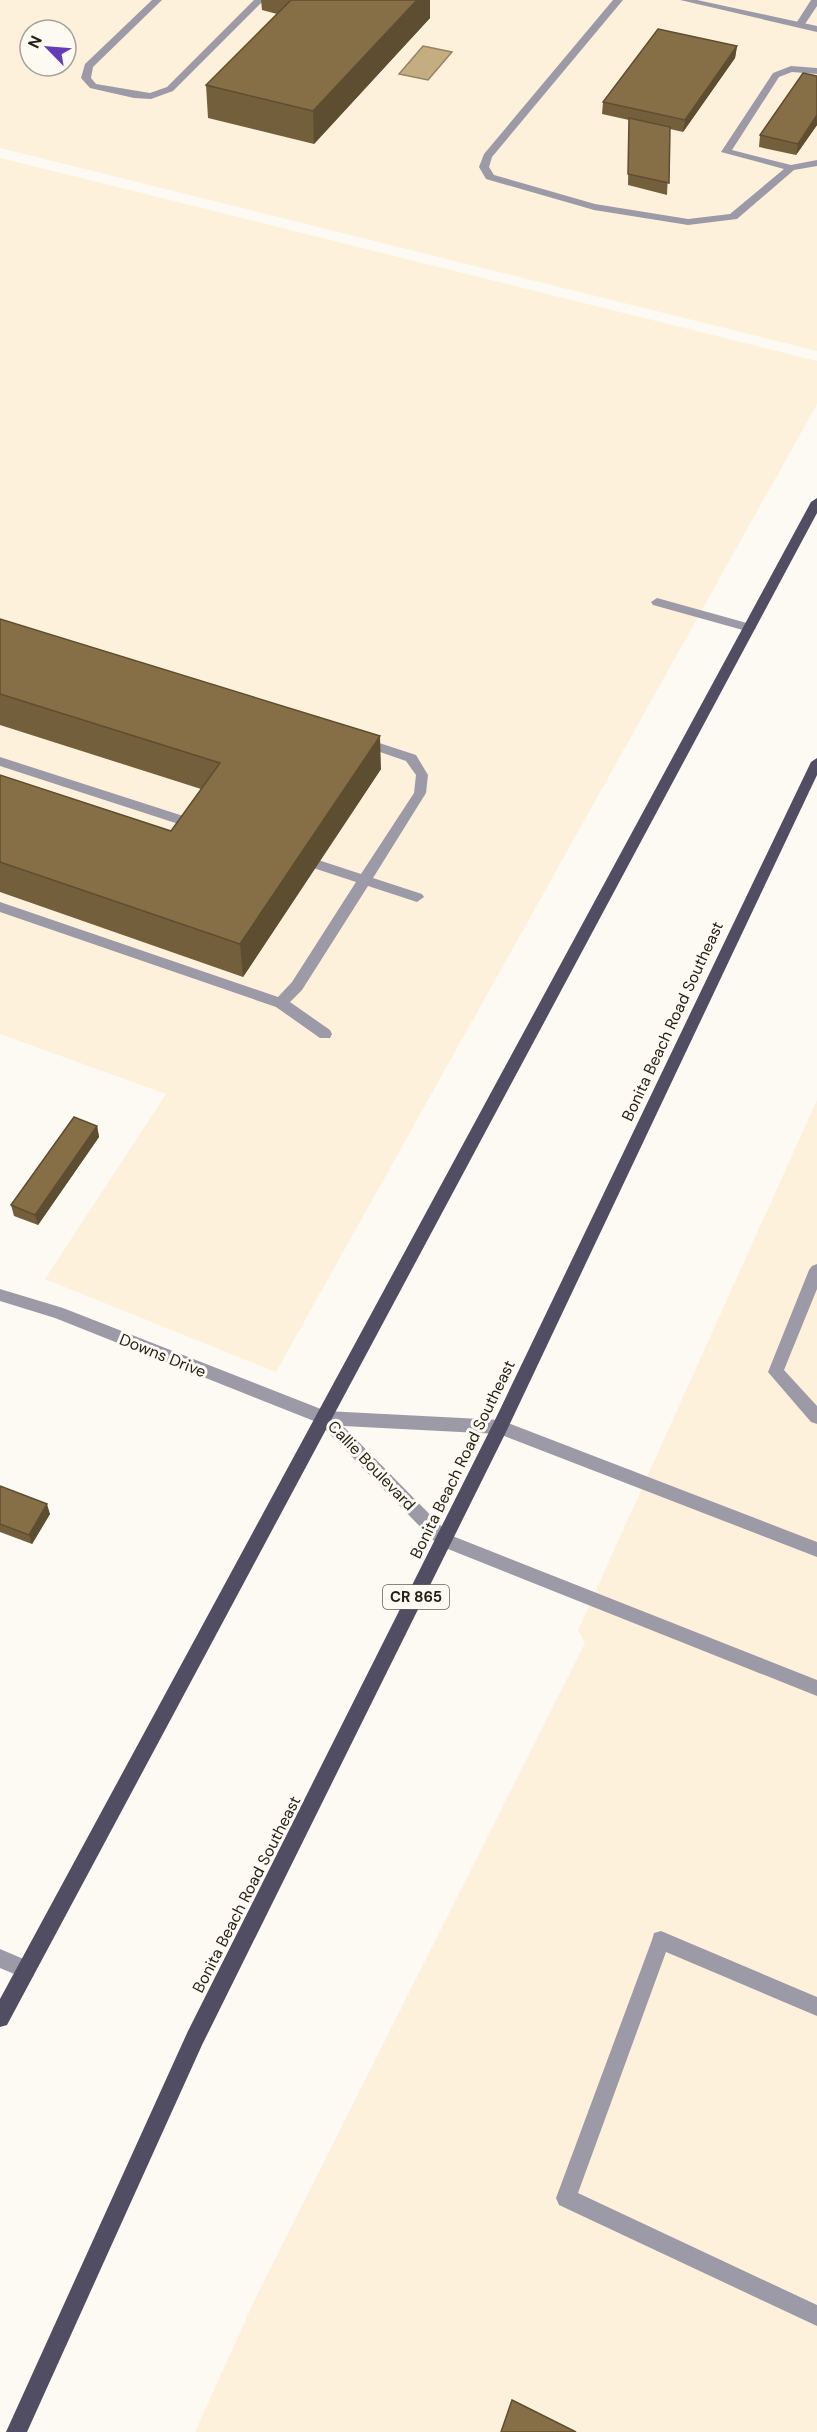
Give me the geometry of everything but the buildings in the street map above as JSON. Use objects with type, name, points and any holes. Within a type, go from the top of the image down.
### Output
[{"type":"main road","points":[[0,2018],[817,502]]},
{"type":"main road","name":"Bonita Beach Road Southeast","points":[[16,2432],[195,2038],[500,1427],[817,762]]},
{"type":"street","points":[[157,0],[88,66],[86,78],[93,86],[134,95],[151,96],[170,89],[259,0]]},
{"type":"street","points":[[618,0],[487,156],[484,168],[490,177],[594,207],[688,222],[733,217],[791,168]]},
{"type":"street","points":[[684,0],[817,29]]},
{"type":"street","points":[[800,25],[816,0]]},
{"type":"street","points":[[817,71],[791,69],[776,75],[726,152],[791,168],[817,163]]},
{"type":"street","points":[[657,602],[750,628]]},
{"type":"street","points":[[281,1003],[297,986],[420,793],[422,775],[411,758],[347,736]]},
{"type":"street","points":[[0,761],[205,828]]},
{"type":"street","points":[[285,854],[417,897]]},
{"type":"street","points":[[0,907],[281,1003],[325,1034]]},
{"type":"street","points":[[817,1270],[776,1372],[817,1417]]},
{"type":"street","name":"Downs Drive","points":[[0,1295],[58,1313],[325,1418]]},
{"type":"street","name":"Callie Boulevard","points":[[325,1418],[500,1427],[817,1550]]},
{"type":"street","name":"Callie Boulevard","points":[[325,1418],[444,1540],[817,1688]]},
{"type":"street","points":[[817,2007],[661,1940],[566,2198],[817,2316]]},
{"type":"street","points":[[0,1958],[26,1970]]},
{"type":"shaded area","points":[[0,0],[817,0],[817,351],[0,148]]},
{"type":"shaded area","points":[[423,46],[452,52],[428,80],[399,74]]},
{"type":"shaded area","points":[[0,158],[817,361],[817,404],[276,1372],[45,1279],[166,1094],[0,1034]]},
{"type":"shaded area","points":[[817,1100],[817,2432],[195,2432],[256,2297],[585,1643],[578,1630]]}]
